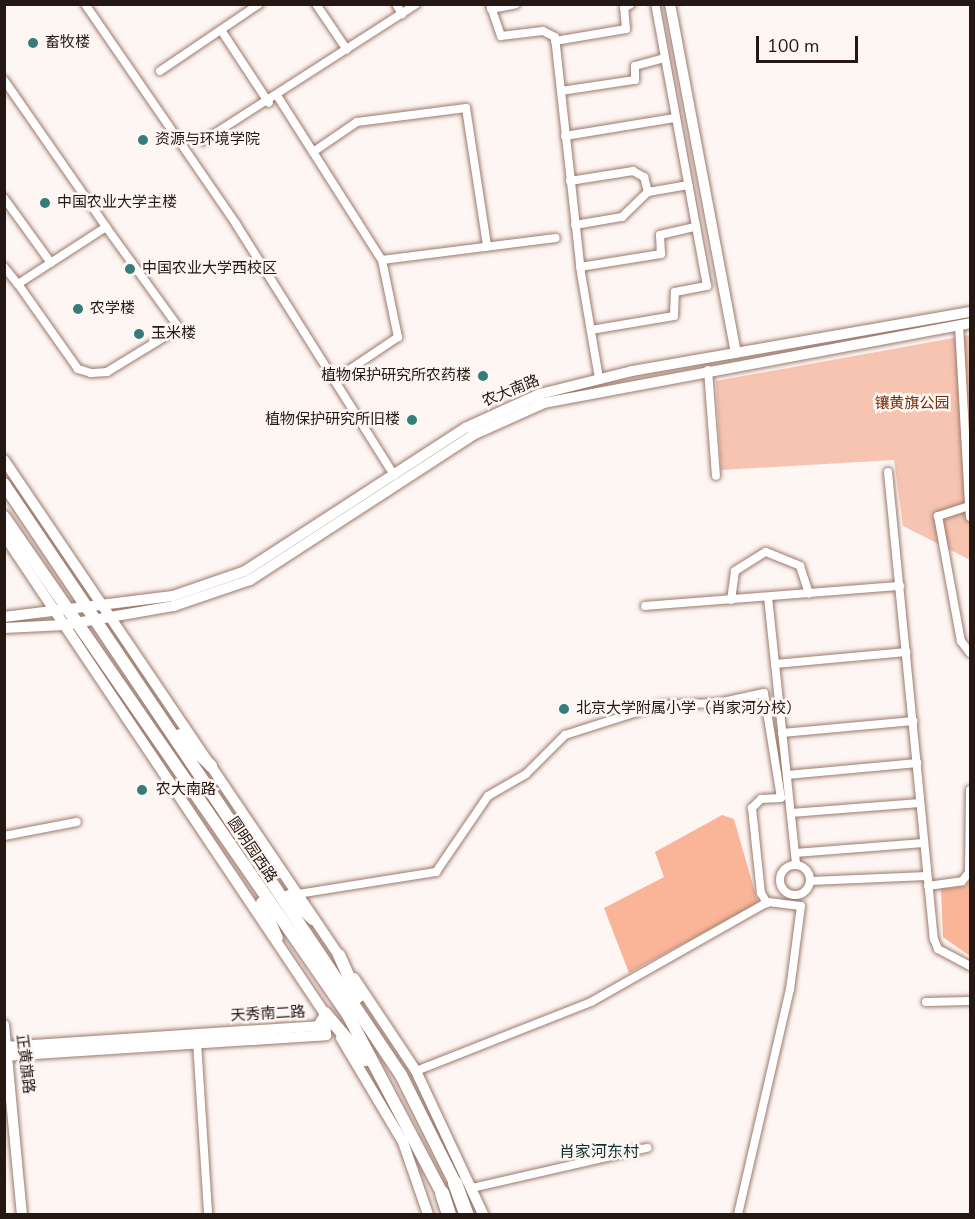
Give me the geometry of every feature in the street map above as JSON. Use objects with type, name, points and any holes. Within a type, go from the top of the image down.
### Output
[{"type":"highway","name":"圆明园西路","points":[[455,1183],[466,1215]]},
{"type":"highway","name":"圆明园西路","points":[[442,1193],[449,1215]]},
{"type":"main road","name":"圆明园西路","points":[[4,484],[95,615],[157,712],[273,877],[401,1075],[455,1183]]},
{"type":"main road","name":"圆明园西路","points":[[4,517],[348,1015],[409,1122],[442,1193]]},
{"type":"main road","points":[[157,712],[211,766]]},
{"type":"main road","points":[[273,877],[313,918]]},
{"type":"main road","points":[[254,882],[277,938]]},
{"type":"main road","points":[[339,955],[375,1036]]},
{"type":"main road","points":[[325,1013],[409,1122]]},
{"type":"street","points":[[85,4],[334,380],[394,475]]},
{"type":"street","points":[[160,71],[259,4]]},
{"type":"street","points":[[316,4],[347,50]]},
{"type":"street","points":[[396,4],[402,14]]},
{"type":"street","points":[[203,141],[269,103],[416,4]]},
{"type":"street","points":[[516,4],[491,7],[501,36],[543,31],[555,41],[580,267],[599,378]]},
{"type":"street","points":[[555,41],[626,29],[624,8],[631,4]]},
{"type":"street","points":[[591,330],[674,315],[675,291],[707,286],[655,4]]},
{"type":"street","points":[[670,4],[736,353]]},
{"type":"street","points":[[220,30],[269,103]]},
{"type":"street","points":[[561,91],[635,80],[635,66],[664,58]]},
{"type":"street","points":[[4,80],[179,328],[107,372],[92,373],[78,369],[4,267]]},
{"type":"street","points":[[278,97],[382,260],[398,337],[334,380]]},
{"type":"street","points":[[313,152],[357,122],[466,108],[487,246]]},
{"type":"street","points":[[565,136],[675,118]]},
{"type":"street","points":[[570,181],[633,171],[644,177],[648,192]]},
{"type":"street","points":[[575,225],[621,218],[648,192],[688,185]]},
{"type":"street","points":[[4,198],[51,263]]},
{"type":"street","points":[[18,284],[106,227]]},
{"type":"street","points":[[580,267],[661,254],[660,235],[696,227]]},
{"type":"street","points":[[382,260],[556,238]]},
{"type":"street","name":"农大南路","points":[[108,612],[172,596],[245,571],[490,414],[599,378],[970,312]]},
{"type":"street","name":"农大南路","points":[[108,612],[174,606],[250,580],[473,435],[519,412],[584,392],[970,322]]},
{"type":"street","points":[[959,325],[970,517]]},
{"type":"street","points":[[708,369],[716,476]]},
{"type":"street","name":"圆明园西路","points":[[4,460],[416,1071],[483,1215]]},
{"type":"street","points":[[888,472],[928,886],[938,949],[970,966]]},
{"type":"street","points":[[969,506],[938,516],[961,641],[970,653]]},
{"type":"street","name":"圆明园西路","points":[[4,535],[71,616]]},
{"type":"street","points":[[731,600],[735,571],[766,552],[800,566],[809,594]]},
{"type":"street","points":[[645,606],[900,586]]},
{"type":"street","points":[[768,597],[796,865]]},
{"type":"street","points":[[4,617],[95,615],[108,612]]},
{"type":"street","points":[[4,628],[64,625],[71,616]]},
{"type":"street","name":"圆明园西路","points":[[64,625],[277,938],[325,1013],[403,1142],[428,1215]]},
{"type":"street","points":[[776,664],[906,652]]},
{"type":"street","points":[[298,894],[436,872],[489,796],[526,774],[565,735],[659,705],[718,703],[764,693],[781,798],[761,800],[752,808],[761,893],[767,903]]},
{"type":"street","points":[[782,733],[913,721]]},
{"type":"street","points":[[787,775],[917,763]]},
{"type":"street","points":[[928,886],[962,881],[969,873],[970,790]]},
{"type":"street","points":[[791,813],[920,803]]},
{"type":"street","points":[[4,836],[77,822]]},
{"type":"street","points":[[795,853],[924,843]]},
{"type":"street","points":[[799,895],[784,890],[780,881],[783,871],[796,865],[805,868],[811,881]]},
{"type":"street","points":[[799,895],[811,881],[927,876]]},
{"type":"street","points":[[738,1215],[790,989],[801,906],[799,895]]},
{"type":"street","points":[[416,1071],[591,1002],[767,903],[801,906]]},
{"type":"street","points":[[926,1002],[970,1001]]},
{"type":"street","name":"天秀南二路","points":[[7,1051],[326,1035],[325,1013]]},
{"type":"street","name":"天秀南二路","points":[[7,1051],[318,1026],[325,1013]]},
{"type":"street","name":"正黄旗路","points":[[4,1025],[22,1215]]},
{"type":"street","points":[[197,1042],[208,1215]]},
{"type":"street","points":[[472,1188],[647,1148]]},
{"type":"green space","name":"镶黄旗公园","points":[[970,335],[970,560],[903,526],[894,460],[721,470],[716,381]]},
{"type":"shaded area","points":[[722,815],[734,819],[758,903],[629,973],[604,908],[664,877],[655,852]]},
{"type":"shaded area","points":[[970,880],[970,956],[943,937],[941,889],[966,886]]},
{"type":"place","name":"畜牧楼","points":[[33,43]]},
{"type":"place","name":"资源与环境学院","points":[[143,140]]},
{"type":"place","name":"中国农业大学主楼","points":[[45,203]]},
{"type":"place","name":"中国农业大学西校区","points":[[130,269]]},
{"type":"place","name":"农学楼","points":[[78,309]]},
{"type":"place","name":"玉米楼","points":[[139,334]]},
{"type":"place","name":"植物保护研究所农药楼","points":[[483,376]]},
{"type":"place","name":"植物保护研究所旧楼","points":[[412,420]]},
{"type":"place","name":"北京大学附属小学（肖家河分校）","points":[[564,709]]},
{"type":"place","name":"农大南路","points":[[142,790]]},
{"type":"district","name":"肖家河东村","points":[[599,1152]]}]
